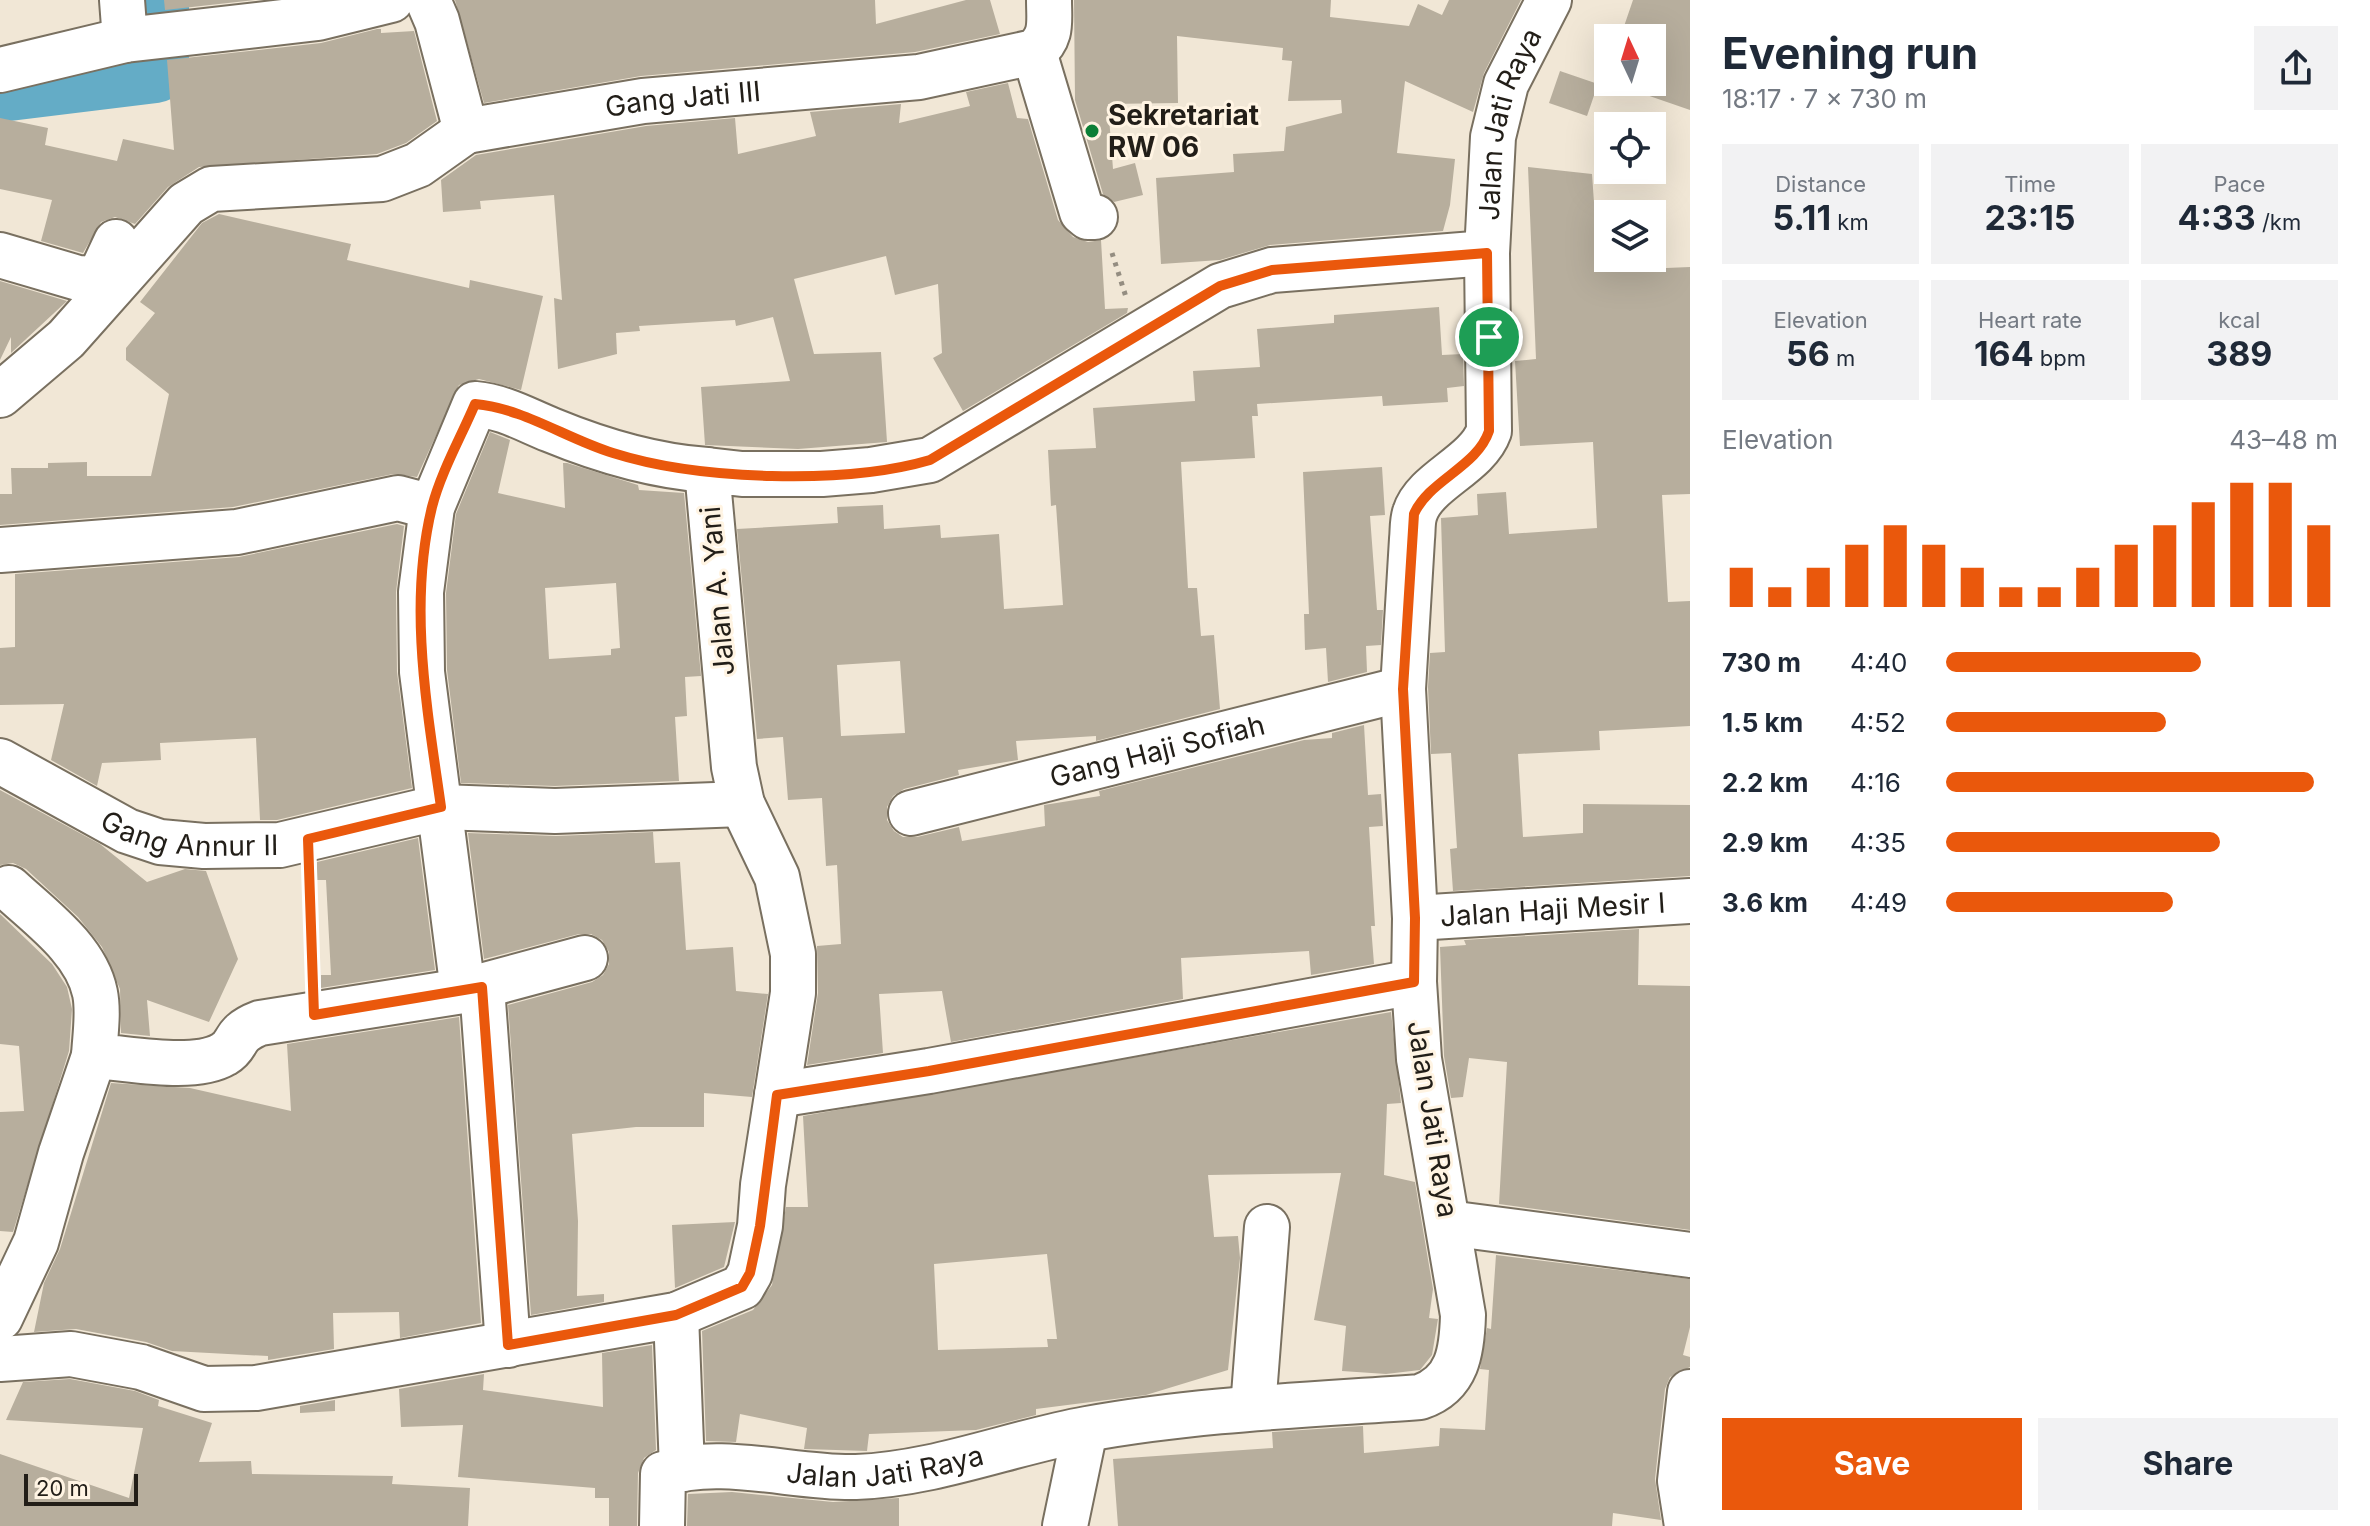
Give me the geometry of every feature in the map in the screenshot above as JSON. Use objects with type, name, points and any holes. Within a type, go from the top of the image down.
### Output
[{"type":"street","points":[[0,70],[141,29],[318,18],[391,0]]},
{"type":"street","points":[[0,395],[66,339],[186,204],[200,195],[211,189],[382,179],[418,165],[466,131],[437,21],[428,0]]},
{"type":"street","points":[[1049,0],[1050,32],[1045,43],[1034,52],[1082,212],[1088,217],[1095,217]]},
{"type":"street","name":"Jalan Jati Raya","points":[[682,1469],[856,1477],[978,1459],[1085,1430],[1253,1408],[1420,1397],[1443,1386],[1459,1356],[1462,1325],[1448,1223],[1421,1072],[1414,982],[1415,918],[1403,689],[1414,514],[1421,501],[1483,444],[1489,431],[1487,253],[1498,107],[1506,84],[1549,0]]},
{"type":"street","name":"Gang Jati III","points":[[466,131],[643,101],[919,77],[1034,52]]},
{"type":"street","points":[[0,255],[78,278],[94,279],[102,272],[120,234]]},
{"type":"street","name":"Jalan A. Yani","points":[[676,1315],[742,1287],[750,1273],[760,1226],[793,993],[790,925],[777,877],[742,804],[729,737],[707,470],[742,474],[822,474],[930,460],[1132,320],[1220,286],[1272,270],[1487,253]]},
{"type":"street","points":[[508,1345],[472,989],[422,672],[421,592],[432,507],[475,404],[501,406],[613,453],[662,466],[707,470]]},
{"type":"street","points":[[0,550],[237,532],[398,498],[432,507]]},
{"type":"street","name":"Gang Haji Sofiah","points":[[911,813],[1403,689]]},
{"type":"street","name":"Gang Annur II","points":[[0,761],[127,831],[160,842],[204,846],[280,845],[441,807],[555,811],[742,804]]},
{"type":"street","points":[[0,1318],[36,1242],[61,1153],[94,1056],[96,1002],[90,975],[53,929],[9,888]]},
{"type":"street","name":"Jalan Haji Mesir I","points":[[1415,918],[1690,901]]},
{"type":"street","points":[[94,1056],[187,1062],[210,1060],[228,1053],[240,1030],[260,1023],[472,989],[585,958]]},
{"type":"street","points":[[777,1095],[929,1071],[1414,982]]},
{"type":"street","points":[[1448,1223],[1690,1255]]},
{"type":"street","points":[[1253,1408],[1267,1227]]},
{"type":"street","points":[[0,1359],[71,1354],[141,1367],[204,1389],[256,1388],[676,1315],[682,1469],[663,1474],[662,1526]]},
{"type":"street","points":[[1687,1526],[1680,1481],[1690,1392]]},
{"type":"street","points":[[1065,1526],[1085,1430]]},
{"type":"path","points":[[1095,217],[1111,248],[1132,320]]},
{"type":"path","points":[[308,839],[314,1015]]},
{"type":"building","points":[[164,0],[255,0],[165,10]]},
{"type":"building","points":[[455,0],[875,0],[876,24],[966,0],[990,0],[1000,34],[915,52],[641,76],[484,103]]},
{"type":"building","points":[[1074,0],[1331,0],[1330,17],[1409,26],[1418,4],[1442,15],[1449,0],[1521,0],[1484,73],[1473,112],[1405,81],[1397,153],[1455,159],[1450,205],[1443,231],[1270,245],[1220,260],[1161,264],[1156,178],[1234,172],[1233,154],[1284,151],[1286,127],[1342,113],[1341,100],[1288,101],[1292,61],[1282,60],[1283,48],[1177,36],[1178,103],[1108,104],[1113,169],[1135,163],[1143,195],[1114,202],[1103,194],[1075,100]]},
{"type":"building","points":[[1633,0],[1690,0],[1690,110],[1650,96],[1666,96],[1666,24],[1625,24]]},
{"type":"building","points":[[381,29],[381,33],[414,31],[437,121],[406,143],[377,154],[199,167],[168,187],[135,224],[115,217],[101,222],[83,253],[41,241],[52,200],[0,189],[0,118],[48,128],[45,145],[117,161],[123,139],[174,150],[167,60],[321,43]]},
{"type":"building","points":[[1560,71],[1594,83],[1594,96],[1587,116],[1549,103]]},
{"type":"building","points":[[1008,83],[1017,118],[1028,119],[1058,220],[1073,237],[1088,242],[1101,240],[1105,309],[1128,308],[1127,313],[963,411],[933,358],[942,353],[938,284],[895,295],[886,256],[794,279],[814,354],[881,352],[887,442],[798,449],[705,445],[701,387],[790,381],[773,317],[736,326],[735,320],[639,326],[640,331],[616,333],[617,354],[558,369],[554,298],[562,300],[554,195],[480,201],[481,209],[443,212],[441,180],[476,155],[646,126],[735,118],[738,154],[816,136],[810,112],[901,104],[899,123],[970,106],[966,92]]},
{"type":"building","points":[[1528,167],[1592,174],[1594,272],[1666,272],[1666,268],[1690,267],[1690,494],[1662,495],[1668,602],[1690,601],[1690,726],[1599,731],[1600,750],[1518,754],[1523,837],[1583,833],[1583,804],[1690,805],[1690,876],[1453,891],[1450,849],[1457,848],[1451,753],[1431,754],[1428,687],[1430,653],[1445,652],[1441,518],[1478,515],[1477,494],[1506,492],[1509,534],[1597,528],[1593,442],[1520,446],[1515,361],[1536,359]]},
{"type":"building","points":[[219,214],[351,244],[347,260],[469,288],[470,280],[543,296],[521,390],[479,379],[459,385],[417,477],[393,474],[233,507],[0,525],[0,494],[12,494],[11,468],[48,468],[48,463],[87,462],[87,476],[151,476],[169,394],[126,360],[126,348],[155,313],[140,302],[202,223]]},
{"type":"building","points":[[0,281],[67,301],[11,353],[11,337],[0,360]]},
{"type":"building","points":[[1439,307],[1442,355],[1463,354],[1464,386],[1447,388],[1448,402],[1383,406],[1382,396],[1257,404],[1258,416],[1252,416],[1255,458],[1181,462],[1188,588],[1197,588],[1201,636],[1214,635],[1220,709],[1096,741],[1096,736],[1016,741],[1018,760],[958,770],[959,775],[904,789],[893,796],[887,807],[887,820],[894,831],[903,837],[917,837],[959,827],[962,841],[1045,826],[1044,805],[1100,796],[1099,791],[1304,740],[1332,738],[1332,733],[1364,725],[1368,795],[1381,794],[1383,826],[1369,827],[1374,964],[1311,975],[1309,951],[1181,958],[1183,999],[951,1042],[942,991],[879,994],[883,1053],[807,1065],[818,993],[817,946],[841,944],[837,865],[826,866],[822,798],[788,800],[783,737],[757,739],[737,529],[838,523],[837,507],[883,505],[884,529],[940,525],[941,538],[999,534],[1004,609],[1063,605],[1056,505],[1051,506],[1048,450],[1096,448],[1093,408],[1195,401],[1193,371],[1260,367],[1257,329],[1334,323],[1334,315]],"holes":[[[900,661],[905,733],[841,736],[837,665]]]},
{"type":"building","points":[[490,432],[510,440],[498,493],[565,508],[563,463],[567,463],[638,485],[639,490],[684,493],[701,676],[685,677],[687,716],[675,717],[679,781],[555,786],[461,783],[447,670],[446,593],[456,514]],"holes":[[[616,583],[620,648],[611,649],[611,655],[549,659],[545,588]]]},
{"type":"building","points":[[1382,467],[1385,515],[1370,516],[1377,610],[1383,610],[1381,645],[1366,646],[1367,672],[1328,682],[1326,648],[1305,650],[1304,614],[1309,614],[1303,472]]},
{"type":"building","points":[[397,524],[404,526],[396,592],[397,672],[412,788],[277,820],[260,820],[256,738],[160,743],[161,760],[102,763],[97,786],[51,760],[64,704],[0,705],[0,648],[15,647],[15,574],[239,557]]},
{"type":"building","points":[[0,790],[100,844],[147,882],[185,869],[206,871],[238,959],[209,1022],[147,1000],[150,1036],[121,1033],[120,989],[102,947],[78,917],[26,869],[13,863],[0,865]]},
{"type":"building","points":[[653,832],[655,863],[680,862],[686,950],[733,947],[736,991],[768,994],[752,1097],[704,1093],[704,1127],[636,1127],[572,1134],[578,1221],[577,1296],[604,1294],[604,1302],[531,1315],[508,1005],[592,982],[603,975],[609,964],[609,952],[602,940],[591,934],[579,934],[484,959],[468,833],[556,836]]},
{"type":"building","points":[[418,838],[435,970],[321,988],[321,975],[331,975],[326,880],[317,880],[317,862]]},
{"type":"building","points":[[0,914],[52,964],[67,987],[72,1009],[69,1051],[13,1232],[0,1231],[0,1112],[24,1111],[19,1046],[0,1044]]},
{"type":"building","points":[[1639,929],[1638,985],[1690,986],[1690,1230],[1499,1204],[1507,1062],[1469,1058],[1463,1097],[1451,1098],[1444,1056],[1440,947],[1466,945],[1464,940]]},
{"type":"building","points":[[1391,1012],[1401,1103],[1387,1104],[1384,1175],[1415,1182],[1433,1289],[1429,1318],[1438,1319],[1432,1355],[1420,1370],[1386,1374],[1342,1371],[1346,1326],[1314,1320],[1341,1173],[1208,1175],[1214,1237],[1238,1236],[1240,1258],[1228,1370],[1146,1395],[1036,1409],[1036,1415],[976,1430],[869,1434],[867,1451],[804,1449],[807,1428],[740,1414],[736,1442],[706,1441],[702,1331],[753,1310],[772,1285],[786,1207],[808,1207],[803,1116]],"holes":[[[1047,1254],[1057,1339],[1047,1339],[1048,1347],[938,1350],[934,1264]]]},
{"type":"building","points":[[459,1017],[481,1323],[400,1338],[399,1312],[333,1313],[334,1349],[268,1360],[268,1356],[172,1351],[146,1342],[76,1329],[34,1332],[44,1283],[60,1249],[111,1083],[190,1088],[291,1111],[287,1044]]},
{"type":"building","points":[[735,1222],[724,1267],[675,1288],[672,1225]]},
{"type":"building","points":[[1496,1255],[1690,1279],[1690,1327],[1683,1355],[1690,1357],[1690,1367],[1670,1377],[1665,1389],[1655,1479],[1661,1520],[1613,1513],[1612,1526],[1118,1526],[1113,1459],[1273,1448],[1272,1432],[1363,1426],[1364,1453],[1439,1446],[1440,1428],[1485,1430],[1489,1370],[1480,1369],[1487,1328],[1491,1329]]},
{"type":"building","points":[[652,1345],[656,1450],[644,1458],[638,1473],[637,1526],[609,1526],[609,1498],[595,1498],[595,1488],[458,1477],[463,1425],[401,1427],[399,1389],[484,1374],[483,1390],[603,1407],[602,1353]]},
{"type":"building","points":[[70,1379],[135,1391],[159,1400],[158,1406],[212,1423],[199,1462],[251,1461],[252,1474],[393,1476],[392,1484],[470,1488],[468,1526],[0,1526],[0,1454],[129,1498],[143,1428],[6,1420],[23,1382]]},
{"type":"building","points":[[335,1400],[335,1411],[300,1413],[300,1406]]},
{"type":"building","points":[[732,1492],[833,1502],[899,1498],[899,1526],[687,1526],[688,1494]]},
{"type":"waterway","points":[[0,88],[155,69],[155,0]]},
{"type":"place","name":"Sekretariat RW 06","points":[[1092,131]]},
{"type":"route","points":[[1487,253],[1489,337],[1491,421],[1487,439],[1421,501],[1414,514],[1403,689],[1404,760],[1415,918],[1414,982],[929,1071],[777,1095],[760,1226],[750,1273],[742,1287],[676,1315],[508,1345],[482,987],[314,1015],[308,839],[441,807],[422,672],[421,592],[432,507],[475,404],[501,406],[613,453],[662,466],[742,474],[822,474],[913,465],[930,460],[1074,371],[1168,320],[1220,286],[1272,270],[1487,253]]}]
